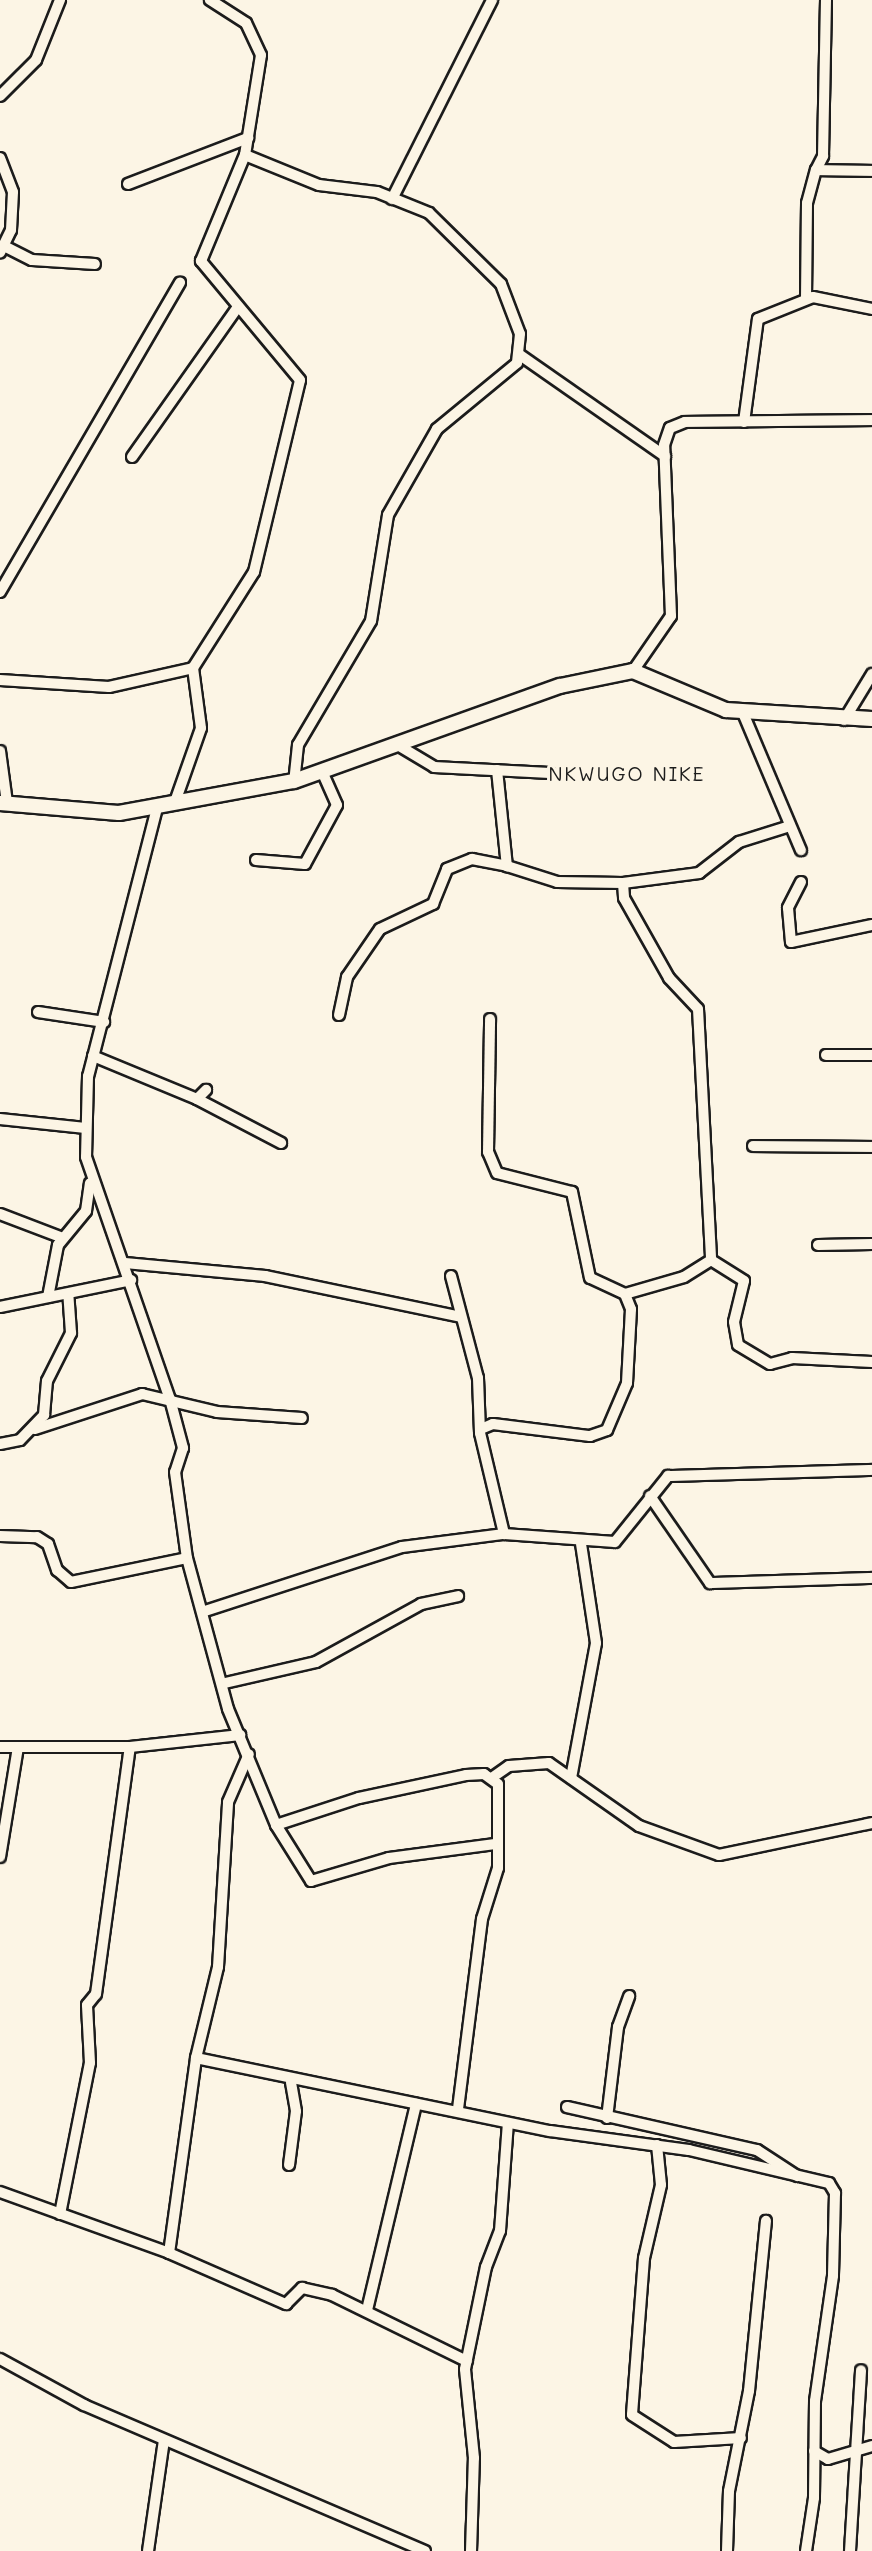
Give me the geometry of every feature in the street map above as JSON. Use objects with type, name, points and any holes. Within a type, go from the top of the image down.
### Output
[{"type":"street","points":[[0,96],[36,60],[60,0]]},
{"type":"street","points":[[175,802],[201,728],[193,668],[254,572],[300,380],[201,261],[244,155],[259,79],[257,42],[246,23],[210,0]]},
{"type":"street","points":[[392,199],[492,0]]},
{"type":"street","points":[[806,299],[807,203],[816,170],[823,156],[826,0]]},
{"type":"street","points":[[128,184],[248,138]]},
{"type":"street","points":[[244,155],[319,185],[392,199],[446,225],[500,284],[517,314],[520,355],[510,371],[437,429],[388,515],[366,636],[329,684],[298,745],[294,781]]},
{"type":"street","points":[[0,158],[13,192],[2,249],[32,260],[95,264]]},
{"type":"street","points":[[816,170],[872,172]]},
{"type":"street","points":[[0,592],[180,283]]},
{"type":"street","points":[[744,422],[755,323],[806,299],[872,309]]},
{"type":"street","points":[[132,457],[238,307]]},
{"type":"street","points":[[520,355],[665,456]]},
{"type":"street","points":[[633,671],[671,616],[665,456],[667,432],[675,425],[872,420]]},
{"type":"street","points":[[0,680],[109,687],[193,668]]},
{"type":"street","points":[[0,751],[4,803],[119,813],[294,781],[401,747],[560,686],[633,671],[743,713],[844,720],[872,719]]},
{"type":"street","points":[[844,720],[872,674]]},
{"type":"street","points":[[743,713],[787,827],[801,850]]},
{"type":"street","points":[[401,747],[434,767],[550,774]]},
{"type":"street","points":[[497,770],[507,866]]},
{"type":"street","points":[[256,860],[305,864],[337,805],[323,772]]},
{"type":"street","points":[[48,1297],[63,1238],[86,1211],[90,1183],[86,1128],[93,1056],[104,1022],[157,808]]},
{"type":"street","points":[[338,1015],[347,977],[380,929],[433,904],[447,869],[472,859],[507,866],[557,882],[623,883],[699,873],[739,842],[787,827]]},
{"type":"street","points":[[801,882],[788,908],[791,942],[872,925]]},
{"type":"street","points":[[623,883],[624,898],[669,978],[698,1009],[710,1260]]},
{"type":"street","points":[[38,1012],[104,1022]]},
{"type":"street","points":[[490,1019],[488,1152],[497,1172],[572,1192],[590,1278],[625,1294],[684,1278],[710,1260]]},
{"type":"street","points":[[826,1055],[872,1055]]},
{"type":"street","points":[[93,1056],[197,1099],[281,1143]]},
{"type":"street","points":[[197,1099],[206,1090]]},
{"type":"street","points":[[0,1119],[86,1128]]},
{"type":"street","points":[[753,1146],[872,1147]]},
{"type":"street","points":[[90,1183],[131,1279],[170,1399],[183,1448],[175,1472],[187,1558],[240,1735],[276,1825],[310,1881],[389,1858],[495,1844]]},
{"type":"street","points":[[0,1214],[63,1238]]},
{"type":"street","points":[[818,1245],[872,1244]]},
{"type":"street","points":[[710,1260],[744,1281],[734,1322],[737,1345],[770,1364],[792,1358],[872,1362]]},
{"type":"street","points":[[125,1263],[265,1276],[461,1317]]},
{"type":"street","points":[[451,1276],[478,1378],[481,1429],[504,1534]]},
{"type":"street","points":[[0,1307],[131,1279]]},
{"type":"street","points":[[35,1429],[44,1415],[48,1377],[71,1333],[68,1294]]},
{"type":"street","points":[[481,1429],[493,1424],[590,1436],[607,1430],[627,1384],[631,1309],[625,1294]]},
{"type":"street","points":[[0,1444],[112,1400],[170,1399],[216,1412],[302,1418]]},
{"type":"street","points":[[205,1611],[378,1552],[504,1534],[581,1544],[621,1539],[650,1496],[668,1476],[872,1470]]},
{"type":"street","points":[[650,1496],[710,1583],[872,1578]]},
{"type":"street","points":[[0,1536],[37,1537],[48,1544],[57,1570],[71,1582],[187,1558]]},
{"type":"street","points":[[571,1778],[596,1643],[581,1544]]},
{"type":"street","points":[[225,1683],[316,1662],[421,1604],[458,1596]]},
{"type":"street","points":[[0,1747],[131,1747],[240,1735]]},
{"type":"street","points":[[0,1857],[18,1747]]},
{"type":"street","points":[[60,2214],[90,2063],[87,2005],[96,1994],[131,1747]]},
{"type":"street","points":[[169,2253],[196,2058],[218,1967],[228,1802],[249,1754]]},
{"type":"street","points":[[276,1825],[359,1798],[466,1775],[493,1777],[533,1761],[549,1763],[639,1826],[719,1855],[872,1823]]},
{"type":"street","points":[[458,2109],[484,1910],[498,1868],[495,1844],[502,1801],[493,1777]]},
{"type":"street","points":[[607,2118],[618,2027],[629,1996]]},
{"type":"street","points":[[196,2058],[291,2082],[458,2109],[508,2123],[657,2145],[824,2180],[835,2193],[814,2451],[814,2481],[806,2551]]},
{"type":"street","points":[[289,2165],[296,2111],[291,2082]]},
{"type":"street","points":[[367,2310],[416,2104]]},
{"type":"street","points":[[567,2107],[757,2150],[797,2176]]},
{"type":"street","points":[[471,2551],[475,2470],[467,2361],[486,2267],[500,2231],[508,2123]]},
{"type":"street","points":[[657,2145],[660,2185],[644,2258],[632,2415],[674,2442],[741,2438]]},
{"type":"street","points":[[0,2192],[169,2253],[286,2304],[303,2288],[367,2310],[467,2361]]},
{"type":"street","points":[[727,2551],[729,2491],[741,2438],[766,2221]]},
{"type":"street","points":[[0,2358],[164,2440],[425,2551]]},
{"type":"street","points":[[850,2551],[866,2448],[856,2410],[861,2370]]},
{"type":"street","points":[[148,2551],[164,2440]]},
{"type":"street","points":[[814,2481],[833,2458],[866,2448]]},
{"type":"street","points":[[814,2451],[833,2458]]},
{"type":"district","name":"NKWUGO NIKE","points":[[627,774]]}]
